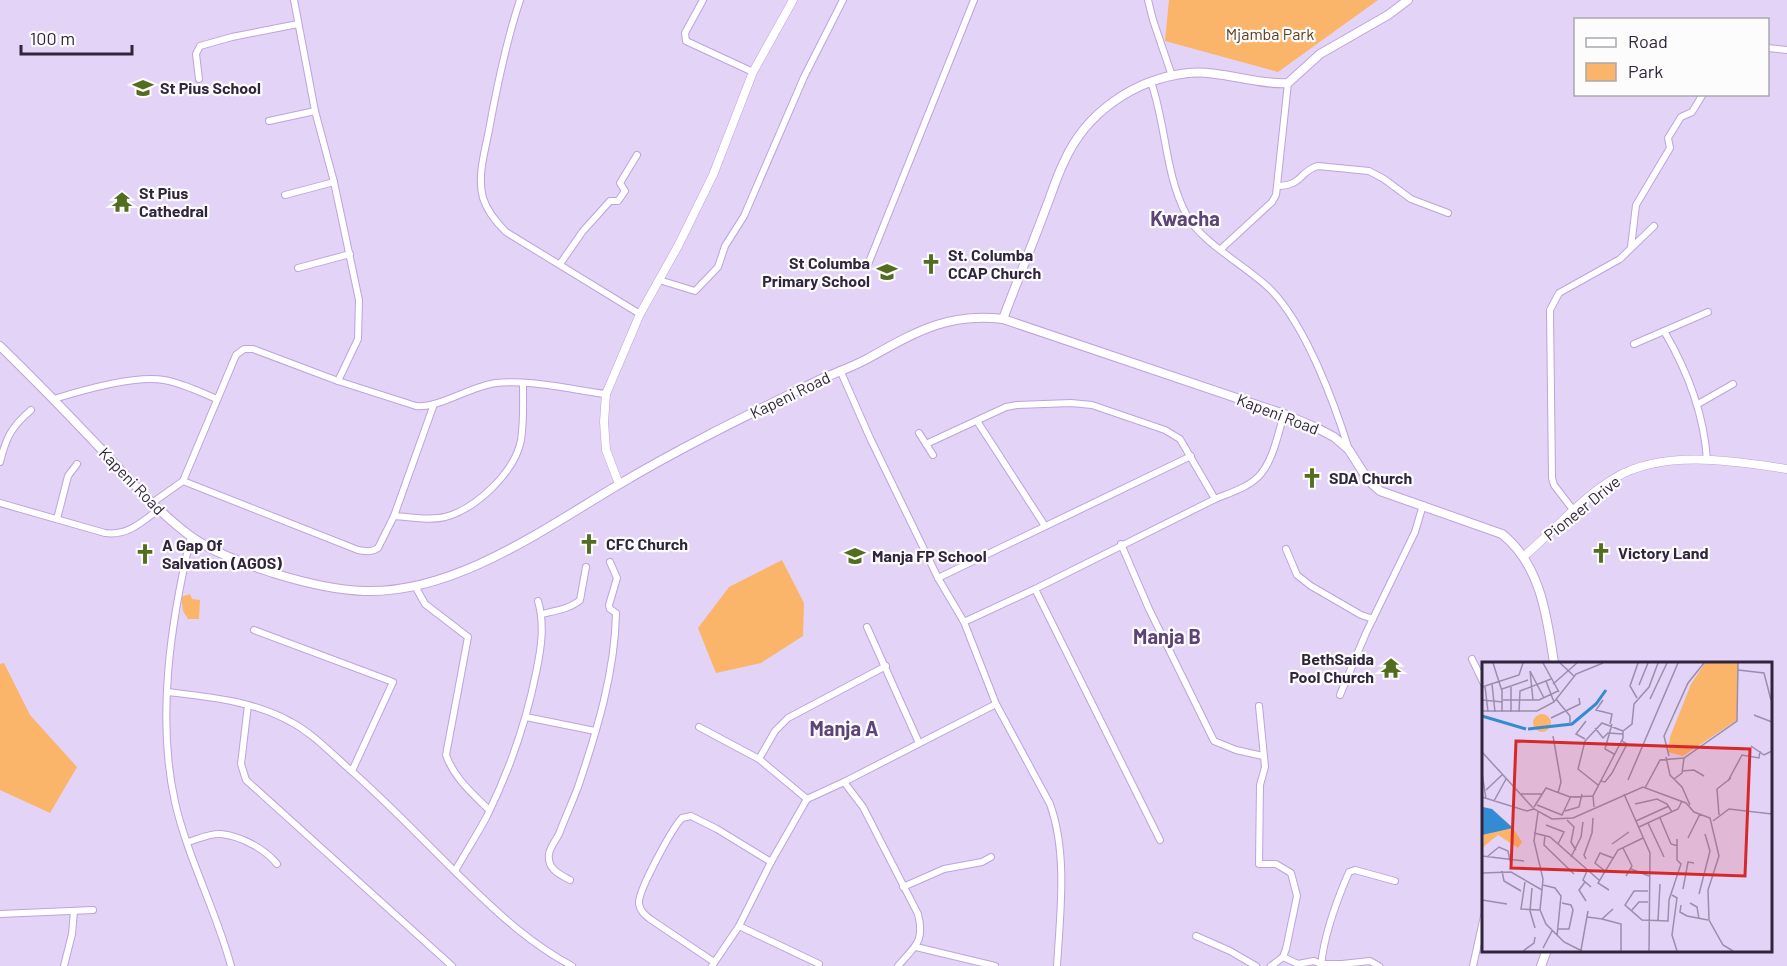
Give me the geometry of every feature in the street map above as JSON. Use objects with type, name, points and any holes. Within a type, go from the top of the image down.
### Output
[{"type":"main road","points":[[1003,320],[1064,162],[1086,125],[1108,105],[1151,82],[1190,73],[1221,74],[1263,82],[1288,83],[1320,54],[1388,15],[1408,0]]},
{"type":"main road","name":"Kapeni Road","points":[[0,346],[54,399],[155,507],[191,536],[230,557],[303,582],[366,591],[415,586],[456,574],[508,549],[579,510],[619,484],[759,410],[864,360],[899,340],[946,321],[983,317],[1003,320],[1284,414],[1317,428],[1334,437],[1349,450],[1368,480],[1380,491],[1502,534],[1524,556],[1541,595],[1554,662]]},
{"type":"main road","points":[[1541,966],[1547,951]]},
{"type":"street","points":[[294,0],[315,111],[334,182],[359,300],[358,339],[338,381]]},
{"type":"street","points":[[520,0],[495,93],[483,162],[481,185],[483,199],[500,227],[506,232],[640,314]]},
{"type":"street","points":[[703,0],[685,33],[686,41],[753,72]]},
{"type":"street","points":[[619,484],[609,462],[605,441],[606,394],[640,314],[713,174],[753,72],[793,0]]},
{"type":"street","points":[[659,280],[695,291],[718,267],[725,246],[744,216],[804,77],[843,0]]},
{"type":"street","points":[[867,267],[974,0]]},
{"type":"street","points":[[1148,0],[1172,76]]},
{"type":"street","points":[[199,79],[196,54],[200,46],[298,24]]},
{"type":"street","points":[[1769,48],[1787,50]]},
{"type":"street","points":[[1151,82],[1159,104],[1178,195],[1186,215],[1195,227],[1270,289],[1284,306],[1300,331],[1314,361],[1349,450]]},
{"type":"street","points":[[1221,249],[1272,202],[1278,186],[1277,174],[1288,83]]},
{"type":"street","points":[[1631,247],[1636,205],[1670,148],[1668,138],[1682,117],[1692,112],[1702,96]]},
{"type":"street","points":[[269,121],[315,111]]},
{"type":"street","points":[[560,264],[596,215],[610,201],[618,201],[625,191],[620,183],[637,155]]},
{"type":"street","points":[[1278,186],[1294,184],[1312,168],[1318,166],[1369,171],[1411,199],[1448,213]]},
{"type":"street","points":[[285,195],[334,182]]},
{"type":"street","points":[[1574,511],[1551,478],[1550,310],[1559,293],[1620,259],[1654,226]]},
{"type":"street","points":[[298,268],[350,254]]},
{"type":"street","points":[[1634,344],[1708,312]]},
{"type":"street","points":[[1664,331],[1698,404],[1706,438],[1707,460]]},
{"type":"street","points":[[0,503],[116,534],[135,527],[183,480],[236,355],[249,348],[338,381],[426,408],[465,392],[496,383],[606,394]]},
{"type":"street","points":[[840,370],[870,438],[938,578],[964,622],[996,704],[1041,785],[1055,818],[1061,861],[1057,966]]},
{"type":"street","points":[[54,399],[105,386],[150,379],[172,382],[217,399]]},
{"type":"street","points":[[394,516],[432,519],[444,517],[467,506],[498,482],[513,460],[521,441],[524,384]]},
{"type":"street","points":[[1698,404],[1733,384]]},
{"type":"street","points":[[926,444],[1006,406],[1071,403],[1092,405],[1166,430],[1180,440],[1215,499]]},
{"type":"street","points":[[183,480],[368,552],[378,548],[394,516],[434,404]]},
{"type":"street","points":[[0,462],[5,441],[11,430],[31,410]]},
{"type":"street","points":[[964,622],[1240,488],[1258,477],[1273,450],[1284,414]]},
{"type":"street","points":[[977,421],[1045,526]]},
{"type":"street","points":[[919,433],[933,455]]},
{"type":"street","points":[[938,578],[1191,456]]},
{"type":"street","name":"Pioneer Drive","points":[[1524,556],[1602,487],[1629,471],[1647,464],[1707,460],[1787,469]]},
{"type":"street","points":[[57,519],[68,476],[77,464]]},
{"type":"street","points":[[1341,695],[1373,619],[1415,532],[1423,505]]},
{"type":"street","points":[[191,536],[169,660],[167,758],[176,804],[231,966]]},
{"type":"street","points":[[1121,544],[1149,609],[1214,741],[1236,750],[1263,756]]},
{"type":"street","points":[[1286,549],[1297,575],[1311,586],[1361,615],[1373,619]]},
{"type":"street","points":[[570,880],[556,872],[549,864],[549,852],[578,788],[609,677],[616,613],[610,609],[609,604],[617,578],[610,562]]},
{"type":"street","points":[[542,614],[559,610],[579,600],[586,567]]},
{"type":"street","points":[[415,586],[425,604],[468,637],[446,755],[451,770],[489,810]]},
{"type":"street","points":[[1035,589],[1160,840]]},
{"type":"street","points":[[455,871],[489,810],[526,717],[539,658],[543,626],[538,601]]},
{"type":"street","points":[[867,627],[919,743]]},
{"type":"street","points":[[254,630],[393,682],[352,771]]},
{"type":"street","points":[[1472,659],[1482,680]]},
{"type":"street","points":[[759,759],[775,731],[788,718],[886,666]]},
{"type":"street","points":[[168,692],[199,695],[248,705],[291,722],[314,738],[388,804],[422,840],[517,930],[543,950],[572,966]]},
{"type":"street","points":[[771,862],[691,816],[682,818],[643,886],[640,907],[650,919],[713,964],[739,926],[771,862],[807,799],[996,704]]},
{"type":"street","points":[[248,705],[242,764],[246,780],[452,966]]},
{"type":"street","points":[[1259,706],[1265,767],[1260,785],[1259,864],[1276,864],[1291,873],[1297,896],[1283,957],[1271,966]]},
{"type":"street","points":[[526,717],[595,731]]},
{"type":"street","points":[[699,727],[759,759],[807,799]]},
{"type":"street","points":[[844,782],[863,807],[918,914],[920,940],[898,966]]},
{"type":"street","points":[[188,842],[221,834],[251,844],[277,864]]},
{"type":"street","points":[[903,887],[944,869],[982,862],[991,856]]},
{"type":"street","points":[[1321,965],[1322,949],[1349,872],[1355,870],[1395,881]]},
{"type":"street","points":[[0,914],[93,910]]},
{"type":"street","points":[[64,966],[72,934],[74,911]]},
{"type":"street","points":[[1473,966],[1482,925]]},
{"type":"street","points":[[739,926],[819,964]]},
{"type":"street","points":[[1196,936],[1256,966]]},
{"type":"street","points":[[916,947],[995,966]]},
{"type":"street","points":[[1283,957],[1298,964],[1314,961],[1321,965],[1370,961],[1379,966]]},
{"type":"green space","name":"Mjamba Park","points":[[1169,0],[1378,0],[1278,72],[1165,41]]},
{"type":"green space","points":[[782,560],[804,603],[803,636],[761,663],[716,673],[698,628],[729,587]]},
{"type":"green space","points":[[190,594],[192,599],[200,600],[199,619],[188,619],[183,611],[181,597]]},
{"type":"green space","points":[[4,663],[30,715],[77,767],[50,813],[0,790],[0,664]]},
{"type":"place","name":"St Pius School","points":[[143,88]]},
{"type":"place","name":"St Pius Cathedral","points":[[122,202]]},
{"type":"place","name":"St. Columba CCAP Church","points":[[931,264]]},
{"type":"place","name":"St Columba Primary School","points":[[887,272]]},
{"type":"place","name":"SDA Church","points":[[1312,478]]},
{"type":"place","name":"CFC Church","points":[[589,544]]},
{"type":"place","name":"Victory Land","points":[[1601,553]]},
{"type":"place","name":"A Gap Of Salvation (AGOS)","points":[[145,554]]},
{"type":"place","name":"Manja FP School","points":[[855,556]]},
{"type":"place","name":"BethSaida Pool Church","points":[[1391,668]]},
{"type":"district","name":"Kwacha","points":[[1185,219]]},
{"type":"district","name":"Manja B","points":[[1167,637]]},
{"type":"district","name":"Manja A","points":[[844,729]]}]
